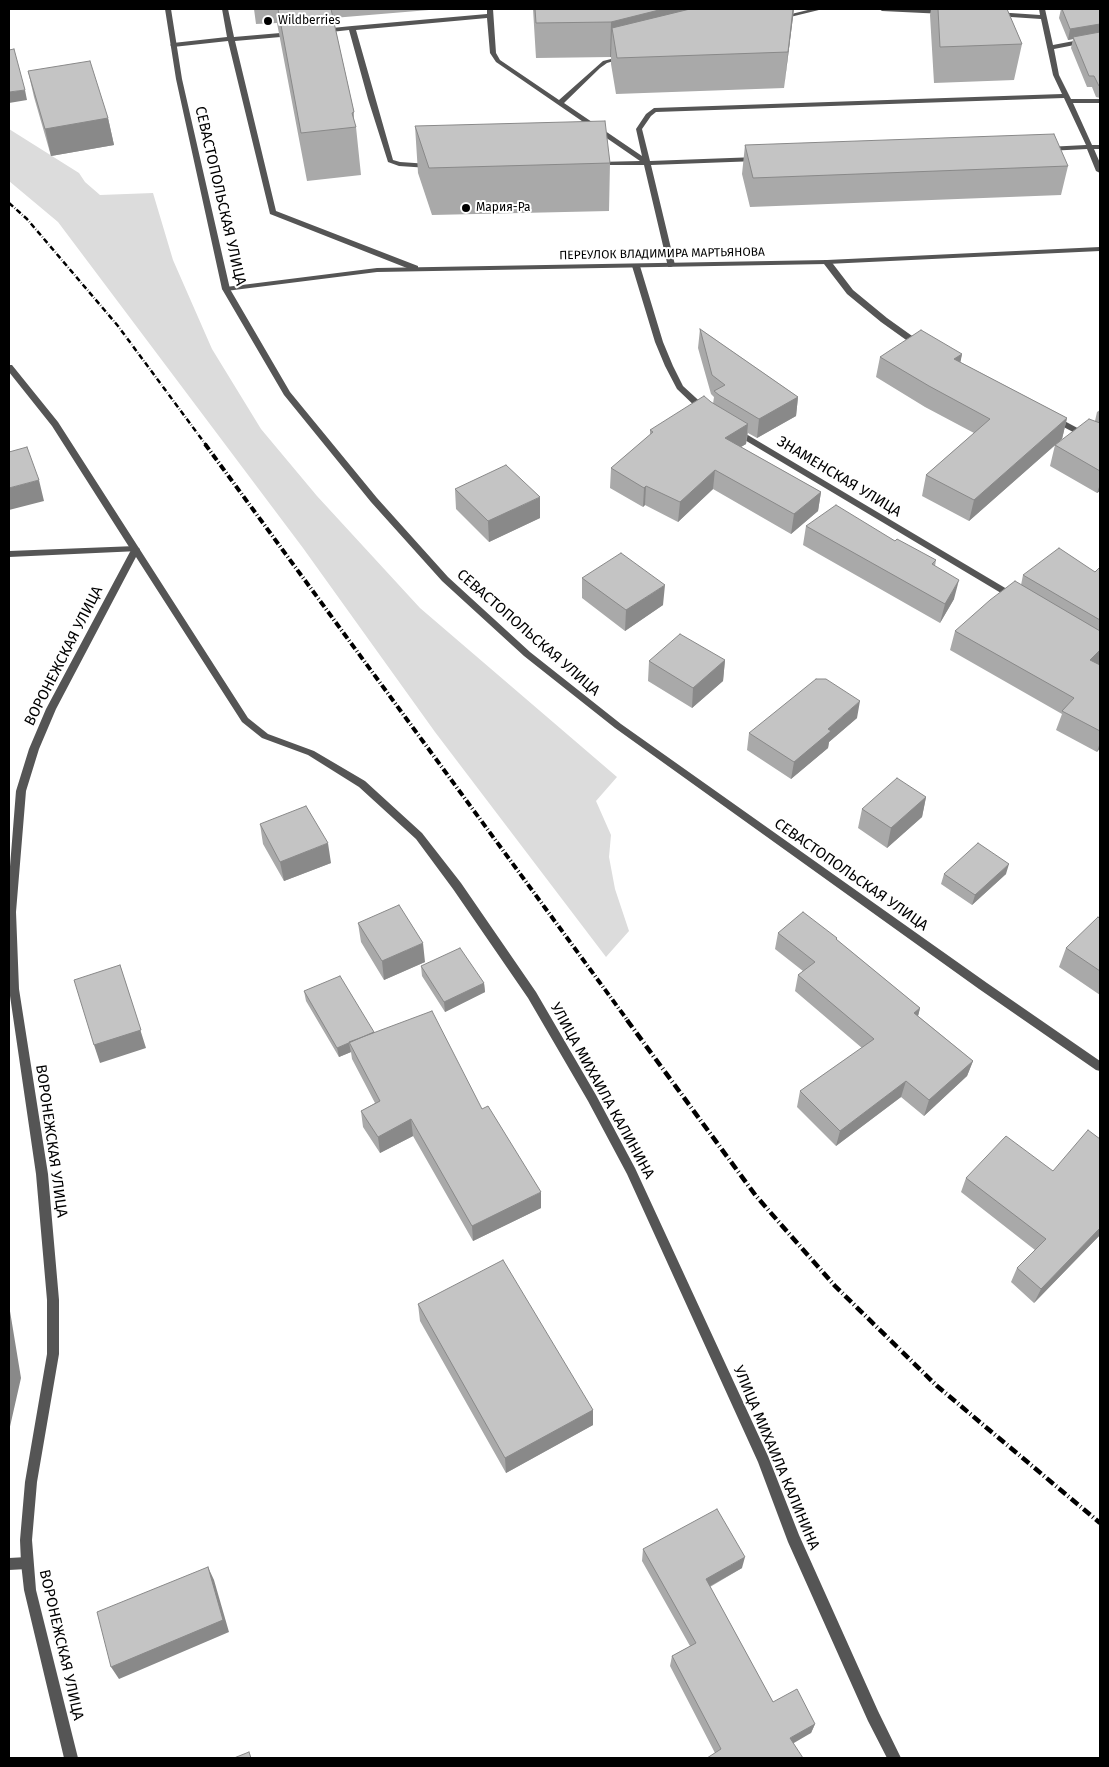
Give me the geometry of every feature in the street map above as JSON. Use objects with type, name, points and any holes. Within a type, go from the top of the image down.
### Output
[{"type":"street","name":"СЕВАСТОПОЛЬСКАЯ УЛИЦА","points":[[168,9],[179,79],[226,289],[287,393],[374,500],[445,579],[527,654],[618,726],[1100,1067]]},
{"type":"street","points":[[225,9],[273,212],[415,268]]},
{"type":"street","points":[[776,18],[815,9]]},
{"type":"street","points":[[882,9],[948,12]]},
{"type":"street","points":[[1042,9],[1042,17],[1056,75],[1100,171]]},
{"type":"street","points":[[315,32],[490,12],[493,54],[498,62],[647,163]]},
{"type":"street","points":[[986,14],[1042,17]]},
{"type":"street","points":[[352,28],[370,99],[390,161],[414,166],[434,166]]},
{"type":"street","points":[[173,45],[296,34]]},
{"type":"street","points":[[1049,48],[1100,38]]},
{"type":"street","points":[[559,104],[605,62],[637,53]]},
{"type":"street","points":[[670,265],[639,129],[642,122],[654,110],[1067,98],[1100,101]]},
{"type":"street","points":[[1041,149],[1100,147]]},
{"type":"street","points":[[589,164],[765,159]]},
{"type":"street","name":"ПЕРЕУЛОК ВЛАДИМИРА МАРТЬЯНОВА","points":[[226,289],[346,273],[415,268],[827,262],[1100,249]]},
{"type":"street","points":[[827,262],[850,292],[866,306],[925,348]]},
{"type":"street","points":[[636,266],[659,342],[680,387],[713,418]]},
{"type":"street","name":"УЛИЦА МИХАИЛА КАЛИНИНА","points":[[9,367],[55,424],[116,516],[245,720],[265,736],[311,753],[362,784],[419,836],[457,886],[532,995],[592,1098],[631,1170],[764,1460],[794,1537],[873,1716],[894,1758]]},
{"type":"street","points":[[1048,415],[1100,443]]},
{"type":"street","name":"ЗНАМЕНСКАЯ УЛИЦА","points":[[726,425],[1024,603]]},
{"type":"street","points":[[9,554],[136,549]]},
{"type":"street","name":"ВОРОНЕЖСКАЯ УЛИЦА","points":[[71,1758],[30,1590],[27,1563],[26,1540],[32,1482],[52,1354],[53,1300],[42,1174],[14,989],[11,912],[17,823],[22,791],[34,749],[51,709],[136,549]]},
{"type":"street","points":[[9,1564],[27,1563]]},
{"type":"shaded area","points":[[9,129],[79,173],[85,182],[100,195],[153,193],[173,260],[212,349],[261,429],[317,496],[420,608],[617,777],[596,801],[611,835],[609,857],[615,889],[629,931],[606,957],[435,732],[303,548],[58,222],[9,181]]},
{"type":"building","points":[[278,9],[331,9],[356,127],[301,133]]},
{"type":"building","points":[[535,9],[663,9],[611,22],[536,23]]},
{"type":"building","points":[[690,9],[793,9],[788,52],[617,58],[612,28]]},
{"type":"building","points":[[938,9],[1007,9],[1022,44],[940,47]]},
{"type":"building","points":[[1062,9],[1100,9],[1100,24],[1070,29]]},
{"type":"building","points":[[1100,32],[1099,86],[1094,76],[1089,76],[1073,37]]},
{"type":"building","points":[[14,49],[25,90],[9,92],[9,50]]},
{"type":"building","points":[[90,61],[108,118],[45,129],[28,71]]},
{"type":"building","points":[[605,121],[610,163],[429,168],[415,126]]},
{"type":"building","points":[[1054,134],[1068,166],[753,178],[745,145]]},
{"type":"building","points":[[700,329],[798,397],[759,419],[719,395],[714,391],[725,385],[712,375]]},
{"type":"building","points":[[921,330],[962,354],[954,359],[1067,418],[974,500],[926,475],[990,419],[880,357]]},
{"type":"building","points":[[704,396],[748,424],[725,438],[821,492],[794,514],[715,470],[680,502],[646,486],[644,488],[611,468],[653,432],[650,430]]},
{"type":"building","points":[[1089,419],[1100,423],[1100,471],[1055,445]]},
{"type":"building","points":[[27,447],[39,480],[9,488],[9,452]]},
{"type":"building","points":[[506,465],[540,497],[488,521],[455,489]]},
{"type":"building","points":[[836,505],[895,541],[897,539],[936,560],[932,564],[959,580],[945,604],[806,526]]},
{"type":"building","points":[[1059,548],[1095,572],[1100,567],[1100,620],[1023,575]]},
{"type":"building","points":[[621,553],[665,585],[626,610],[582,578]]},
{"type":"building","points":[[1015,581],[1100,631],[1100,650],[1090,660],[1100,665],[1100,731],[1062,711],[1074,698],[955,631]]},
{"type":"building","points":[[680,634],[725,660],[693,688],[649,661]]},
{"type":"building","points":[[816,679],[826,679],[860,701],[828,729],[831,731],[794,762],[749,733]]},
{"type":"building","points":[[897,778],[926,797],[891,828],[862,809]]},
{"type":"building","points":[[306,806],[328,843],[280,862],[260,824]]},
{"type":"building","points":[[978,843],[1009,864],[975,895],[944,874]]},
{"type":"building","points":[[399,905],[423,943],[382,961],[358,923]]},
{"type":"building","points":[[803,912],[920,1008],[914,1013],[973,1061],[929,1100],[906,1081],[840,1131],[800,1091],[874,1039],[798,975],[815,962],[778,933]]},
{"type":"building","points":[[1098,917],[1100,919],[1100,971],[1066,948]]},
{"type":"building","points":[[460,948],[484,983],[444,1002],[421,966]]},
{"type":"building","points":[[120,965],[141,1030],[94,1045],[74,980]]},
{"type":"building","points":[[340,976],[374,1032],[337,1048],[304,991]]},
{"type":"building","points":[[432,1011],[482,1109],[488,1106],[541,1192],[472,1226],[411,1119],[378,1137],[361,1111],[380,1101],[349,1042]]},
{"type":"building","points":[[1088,1130],[1100,1139],[1100,1228],[1041,1289],[1017,1268],[1046,1239],[966,1178],[1006,1136],[1053,1171]]},
{"type":"building","points":[[503,1260],[593,1410],[505,1458],[418,1304]]},
{"type":"building","points":[[717,1509],[745,1557],[706,1579],[773,1702],[797,1689],[815,1724],[790,1738],[803,1758],[707,1758],[721,1749],[672,1656],[696,1643],[643,1549]]},
{"type":"building","points":[[208,1567],[223,1620],[111,1667],[97,1612]]},
{"type":"building","points":[[249,1752],[251,1758],[234,1758]]},
{"type":"railway","points":[[9,203],[27,219],[118,326],[206,445]]},
{"type":"railway","points":[[205,444],[628,1021]]},
{"type":"railway","points":[[627,1020],[756,1196],[835,1286],[937,1386],[1100,1523]]},
{"type":"place","name":"Wildberries","points":[[268,21]]},
{"type":"place","name":"Мария-Ра","points":[[466,208]]}]
